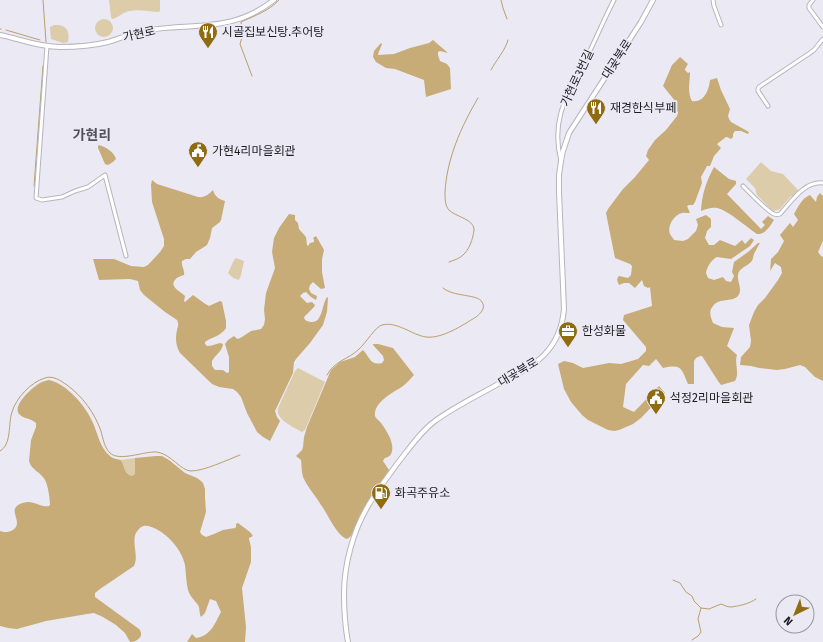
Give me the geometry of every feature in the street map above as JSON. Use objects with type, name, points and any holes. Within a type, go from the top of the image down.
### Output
[{"type":"street","name":"가현로","points":[[0,35],[47,46],[84,46],[108,42],[156,29],[225,24],[251,14],[267,6],[274,0]]},
{"type":"street","name":"가현로3번길","points":[[560,161],[557,132],[562,108],[614,0]]},
{"type":"street","name":"대곶북로","points":[[348,642],[345,625],[344,592],[348,558],[360,521],[375,495],[421,434],[433,422],[538,361],[552,345],[559,332],[564,309],[558,192],[560,161],[573,128],[641,22],[653,0]]},
{"type":"street","points":[[713,0],[721,25]]},
{"type":"street","points":[[813,0],[809,5],[809,8],[823,27]]},
{"type":"street","points":[[768,106],[758,91],[759,86],[810,53],[823,39]]},
{"type":"street","points":[[47,46],[36,198],[42,200],[62,197],[88,187],[105,175],[126,256]]},
{"type":"street","points":[[743,186],[762,205],[776,215],[780,214],[799,193],[809,185],[817,182],[823,183]]},
{"type":"shaded area","points":[[109,0],[160,0],[160,10],[159,12],[137,10],[130,11],[112,19]]},
{"type":"shaded area","points":[[104,19],[110,22],[113,28],[110,34],[104,37],[98,34],[95,28],[98,22]]},
{"type":"shaded area","points":[[54,25],[62,26],[67,29],[68,42],[63,43],[51,39],[50,27]]},
{"type":"shaded area","points":[[433,40],[448,53],[440,51],[438,52],[438,55],[440,61],[447,64],[450,68],[451,89],[426,97],[424,80],[395,69],[386,68],[376,62],[373,57],[374,51],[381,43],[382,44],[378,55],[394,54],[429,43]]},
{"type":"shaded area","points":[[680,57],[688,64],[685,70],[688,73],[690,72],[689,91],[692,101],[703,98],[707,92],[710,80],[717,78],[730,109],[728,116],[729,119],[731,122],[749,132],[748,134],[741,131],[735,131],[731,139],[726,137],[717,144],[721,148],[714,156],[710,166],[707,166],[701,177],[702,183],[695,202],[693,205],[687,206],[690,213],[682,213],[677,215],[671,222],[669,228],[670,234],[674,240],[683,241],[688,239],[696,231],[698,225],[696,219],[706,215],[711,219],[711,227],[707,231],[705,238],[709,245],[714,245],[720,240],[735,246],[742,240],[745,244],[751,238],[754,240],[750,246],[731,259],[717,257],[713,260],[708,266],[706,273],[708,278],[714,280],[723,277],[726,281],[731,282],[734,276],[732,272],[734,262],[760,243],[752,261],[738,273],[740,291],[738,296],[716,303],[710,314],[713,323],[722,327],[734,328],[727,346],[737,355],[736,378],[735,381],[721,385],[702,356],[700,356],[694,361],[694,384],[688,384],[680,368],[663,368],[656,359],[649,366],[643,365],[626,384],[623,407],[634,412],[659,386],[665,393],[641,418],[633,424],[619,430],[608,430],[588,420],[571,402],[564,389],[558,364],[564,361],[573,363],[583,368],[609,363],[621,364],[638,359],[646,351],[646,347],[623,320],[624,315],[652,306],[650,287],[648,288],[644,286],[642,280],[635,288],[629,283],[619,285],[617,280],[618,277],[628,278],[631,275],[632,266],[615,258],[606,213],[623,189],[649,160],[646,156],[655,140],[666,130],[677,116],[678,112],[670,107],[676,102],[663,86],[672,65]]},
{"type":"shaded area","points":[[99,145],[112,152],[116,159],[113,162],[108,165],[105,164],[98,148]]},
{"type":"shaded area","points":[[761,162],[771,171],[783,174],[798,190],[780,209],[774,211],[757,195],[755,188],[746,179]]},
{"type":"shaded area","points":[[714,167],[729,179],[736,181],[736,184],[727,194],[761,229],[765,225],[762,222],[768,216],[774,220],[765,232],[757,234],[721,209],[713,208],[701,211],[705,188]]},
{"type":"shaded area","points":[[152,180],[157,184],[198,197],[205,196],[213,190],[218,197],[225,201],[221,220],[212,228],[207,245],[196,252],[190,259],[182,261],[184,275],[177,278],[173,285],[185,296],[185,302],[193,295],[209,306],[220,301],[222,302],[226,328],[219,335],[205,342],[207,346],[220,343],[223,344],[212,361],[212,366],[215,370],[223,370],[227,373],[229,372],[229,357],[225,344],[228,340],[234,336],[238,339],[251,331],[261,329],[264,325],[266,293],[275,268],[272,252],[274,238],[289,214],[295,215],[295,220],[298,223],[299,229],[306,237],[307,245],[308,246],[310,243],[314,242],[313,238],[316,236],[324,250],[322,272],[325,288],[321,289],[313,282],[309,289],[311,293],[317,296],[316,300],[306,292],[300,296],[307,303],[312,302],[315,305],[304,317],[305,320],[311,322],[318,319],[327,297],[327,312],[323,325],[294,362],[293,373],[275,411],[280,421],[270,441],[257,432],[241,397],[237,392],[233,389],[219,387],[212,384],[180,353],[176,342],[178,325],[177,320],[144,295],[140,290],[138,281],[130,279],[99,280],[93,259],[114,259],[131,266],[144,267],[148,265],[164,246],[164,239],[152,202]]},
{"type":"shaded area","points":[[820,193],[823,196],[823,241],[818,252],[823,257],[823,381],[815,377],[805,367],[800,365],[777,370],[740,365],[741,357],[750,347],[751,341],[749,325],[754,312],[782,273],[781,267],[775,263],[770,271],[771,259],[778,252],[784,241],[780,235],[790,223],[793,227],[798,220],[794,214],[802,200],[810,195],[816,202]]},
{"type":"shaded area","points":[[236,258],[244,261],[239,280],[233,278],[228,273]]},
{"type":"shaded area","points":[[373,344],[393,348],[414,375],[404,385],[382,401],[376,409],[375,416],[388,433],[392,446],[390,455],[383,461],[389,470],[366,504],[351,536],[347,539],[343,537],[336,529],[308,486],[302,474],[301,460],[296,456],[302,450],[307,427],[331,370],[340,362],[355,357],[363,350],[373,362],[378,364],[382,363],[384,360],[383,356]]},
{"type":"shaded area","points":[[298,368],[325,382],[305,430],[302,432],[282,419],[278,412],[278,408],[295,371]]},
{"type":"shaded area","points":[[49,380],[56,382],[69,391],[81,403],[90,416],[104,449],[111,457],[121,460],[127,474],[132,476],[135,474],[135,458],[162,456],[185,473],[197,478],[203,483],[205,489],[206,512],[200,532],[202,535],[206,537],[223,530],[235,528],[236,524],[238,523],[253,536],[249,538],[251,547],[251,562],[242,588],[246,627],[245,642],[187,642],[192,634],[196,638],[209,632],[221,612],[216,601],[210,599],[205,613],[201,617],[199,606],[188,590],[185,565],[178,548],[164,534],[147,526],[140,528],[135,536],[134,541],[136,556],[134,566],[95,593],[95,597],[139,629],[141,636],[138,640],[130,642],[125,633],[116,625],[94,613],[46,621],[17,629],[0,626],[0,531],[8,532],[17,526],[15,509],[18,505],[31,502],[41,506],[50,505],[49,492],[45,480],[32,467],[29,461],[31,440],[36,423],[21,416],[18,410],[18,406],[28,392],[43,381]]},
{"type":"shaded area","points":[[135,458],[135,474],[132,476],[127,474],[121,460]]},
{"type":"waterway","points":[[43,0],[46,42]]},
{"type":"waterway","points":[[252,76],[240,44],[243,34],[241,22],[266,10],[279,0]]},
{"type":"waterway","points":[[501,0],[507,19]]},
{"type":"waterway","points":[[6,30],[40,40]]},
{"type":"waterway","points":[[491,70],[505,48],[508,40]]},
{"type":"waterway","points":[[34,186],[43,66]]},
{"type":"waterway","points":[[449,262],[460,258],[465,253],[470,244],[474,230],[471,223],[449,210],[445,192],[446,179],[456,143],[478,98]]},
{"type":"waterway","points":[[327,375],[334,366],[355,353],[379,326],[388,324],[393,325],[421,336],[432,337],[445,334],[480,314],[483,306],[480,299],[453,293],[443,288]]},
{"type":"waterway","points":[[0,451],[4,448],[8,439],[11,417],[17,401],[34,383],[51,377],[67,385],[83,400],[98,424],[106,448],[114,456],[157,452],[162,453],[187,470],[196,471],[240,455]]},
{"type":"waterway","points":[[673,580],[680,583],[701,608]]},
{"type":"waterway","points":[[692,640],[701,632],[698,619],[701,608],[709,609],[721,604],[728,607],[734,607],[756,599]]},
{"type":"place","name":"시골집보신탕.추어탕","points":[[208,49]]},
{"type":"place","name":"재경한식부페","points":[[596,125]]},
{"type":"place","name":"가현4리마을회관","points":[[198,168]]},
{"type":"place","name":"한성화물","points":[[568,348]]},
{"type":"place","name":"석정2리마을회관","points":[[656,415]]},
{"type":"place","name":"화곡주유소","points":[[381,510]]},
{"type":"district","name":"가현리","points":[[92,135]]}]
